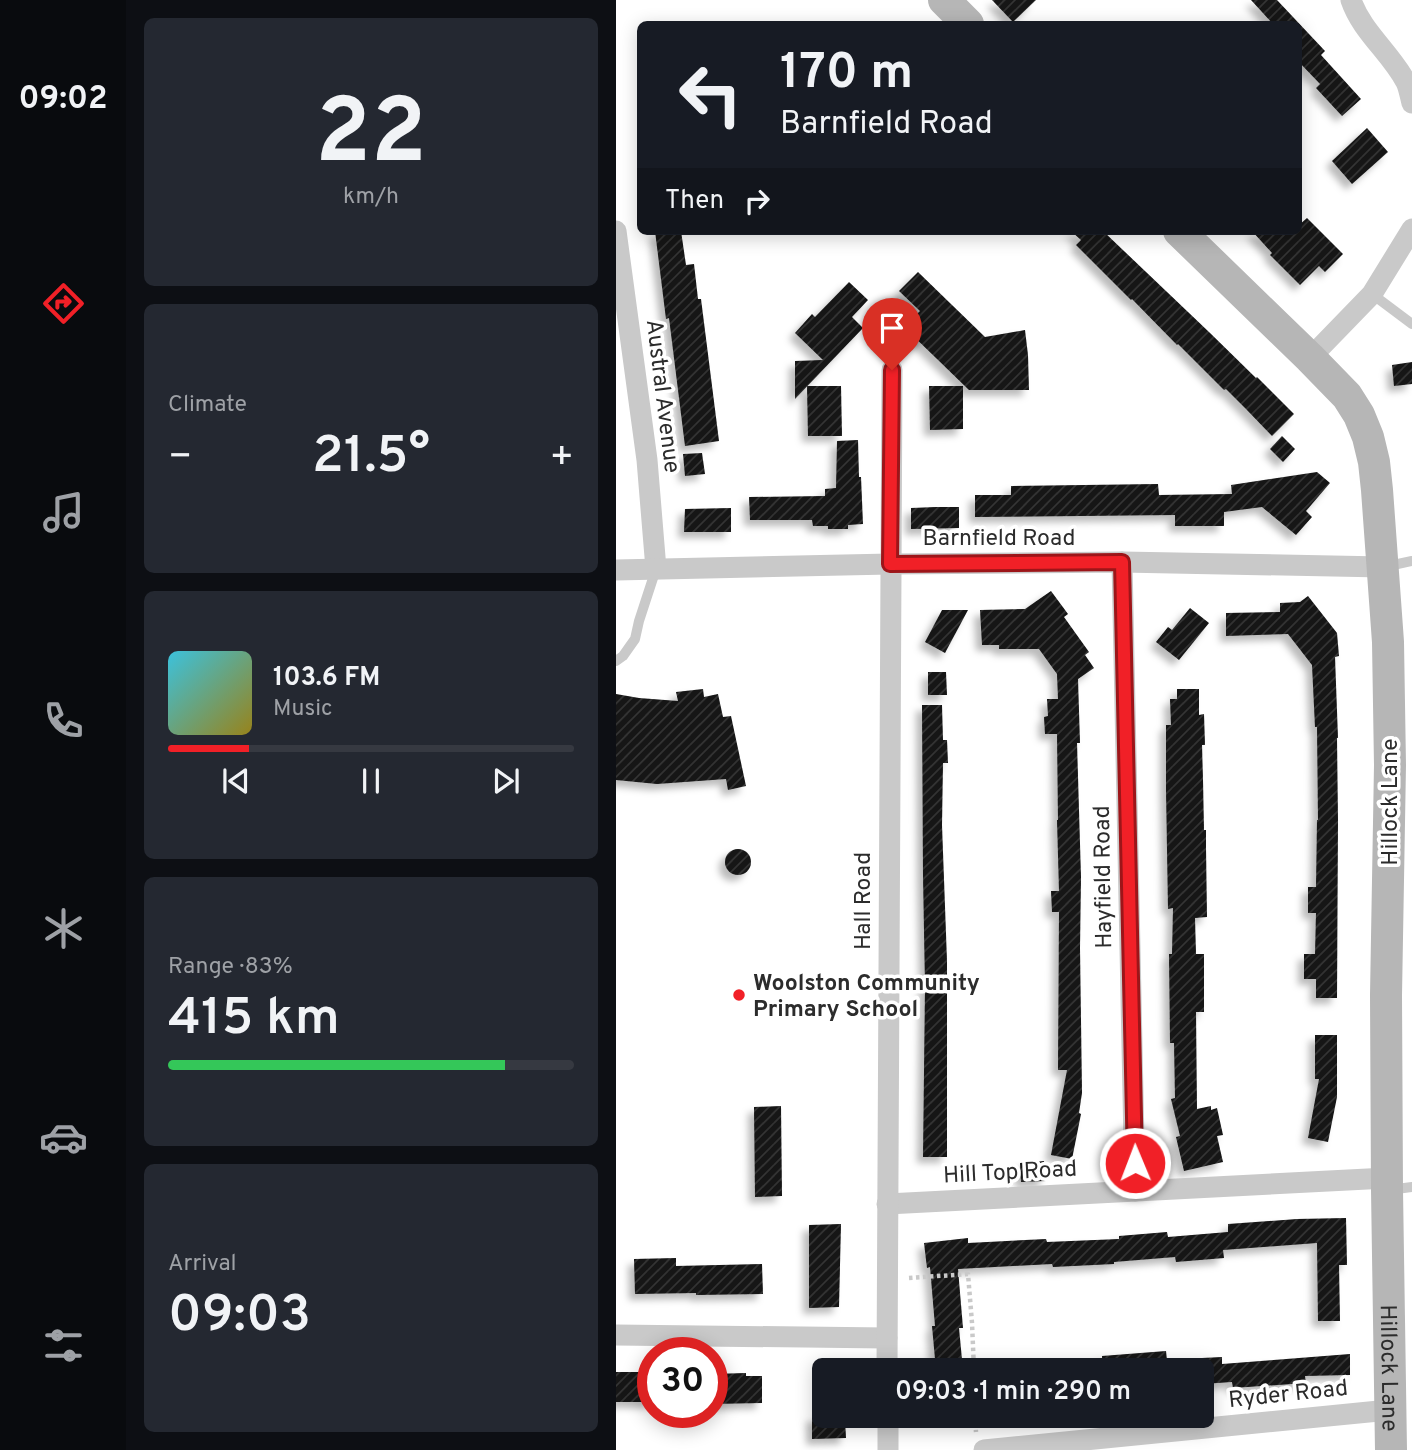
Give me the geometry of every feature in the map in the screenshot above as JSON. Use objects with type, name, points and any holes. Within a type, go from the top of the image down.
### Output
[{"type":"street","points":[[1351,0],[1362,24],[1407,84],[1412,103]]},
{"type":"street","points":[[1310,358],[1372,294],[1412,229]]},
{"type":"street","name":"Austral Avenue","points":[[616,231],[647,460],[656,569]]},
{"type":"street","name":"Hillock Lane","points":[[1183,235],[1347,396],[1359,415],[1367,437],[1374,462],[1377,490],[1398,564],[1388,642],[1390,765],[1386,995],[1395,1185],[1389,1410],[1391,1450]]},
{"type":"street","name":"Hall Road","points":[[887,1358],[892,370]]},
{"type":"street","name":"Barnfield Road","points":[[616,570],[1122,562],[1398,564]]},
{"type":"street","name":"Hayfield Road","points":[[1122,562],[1135,1191]]},
{"type":"street","name":"Hill Top Road","points":[[887,1204],[1135,1191],[1395,1185]]},
{"type":"street","points":[[616,1335],[887,1338]]},
{"type":"street","name":"Ryder Road","points":[[984,1450],[1389,1410]]},
{"type":"street","points":[[888,1428],[888,1450]]},
{"type":"lane","points":[[1372,294],[1412,324]]},
{"type":"lane","points":[[616,661],[635,639],[656,569]]},
{"type":"path","points":[[887,1280],[968,1274],[973,1358]]},
{"type":"building","points":[[992,0],[1036,0],[1014,21]]},
{"type":"building","points":[[1251,0],[1277,0],[1297,21],[1270,21]]},
{"type":"building","points":[[1302,27],[1325,51],[1321,55],[1361,99],[1342,116],[1316,88],[1320,84],[1302,65]]},
{"type":"building","points":[[1367,128],[1388,152],[1352,184],[1332,161]]},
{"type":"building","points":[[1307,218],[1343,254],[1325,272],[1319,266],[1300,285],[1270,255],[1272,253],[1256,235],[1302,235],[1302,222]]},
{"type":"building","points":[[656,235],[682,235],[686,265],[694,264],[698,299],[701,299],[719,441],[685,446],[669,318],[666,319]]},
{"type":"building","points":[[1075,235],[1107,235],[1294,414],[1272,436],[1076,245],[1081,240]]},
{"type":"building","points":[[918,272],[985,337],[1025,330],[1029,390],[969,390],[904,327],[920,311],[899,291]]},
{"type":"building","points":[[849,282],[868,300],[852,317],[863,328],[795,399],[795,361],[823,360],[795,333],[812,314],[815,317]]},
{"type":"building","points":[[1412,362],[1412,384],[1394,386],[1392,365]]},
{"type":"building","points":[[807,386],[841,386],[842,436],[808,436]]},
{"type":"building","points":[[929,386],[963,386],[963,429],[930,430]]},
{"type":"building","points":[[1282,436],[1295,449],[1283,462],[1270,449]]},
{"type":"building","points":[[858,440],[863,524],[848,525],[848,529],[828,529],[828,526],[813,526],[812,520],[750,520],[749,497],[825,496],[825,489],[836,488],[837,441]]},
{"type":"building","points":[[702,453],[705,474],[685,476],[683,454]]},
{"type":"building","points":[[1317,472],[1330,483],[1306,511],[1312,517],[1296,535],[1262,507],[1224,512],[1224,526],[1175,526],[1175,515],[975,517],[975,495],[1011,495],[1011,486],[1158,484],[1159,495],[1232,494],[1231,485]]},
{"type":"building","points":[[959,507],[959,528],[911,529],[911,508]]},
{"type":"building","points":[[731,508],[731,532],[684,532],[685,509]]},
{"type":"building","points":[[1051,591],[1068,614],[1064,617],[1089,652],[1085,655],[1094,668],[1078,679],[1082,1093],[1081,1114],[1072,1159],[1051,1155],[1067,1070],[1058,1070],[1059,912],[1052,912],[1051,891],[1059,891],[1057,734],[1045,734],[1044,717],[1048,716],[1047,699],[1058,699],[1057,674],[1039,649],[999,649],[999,645],[982,645],[980,610],[1025,609]]},
{"type":"building","points":[[1308,596],[1337,633],[1339,656],[1335,657],[1338,738],[1337,998],[1316,998],[1316,979],[1304,979],[1304,954],[1315,954],[1316,913],[1308,913],[1308,887],[1316,887],[1318,820],[1317,727],[1312,665],[1288,634],[1226,636],[1226,613],[1280,612],[1280,603],[1300,602]]},
{"type":"building","points":[[1190,608],[1209,623],[1179,660],[1156,642],[1168,627],[1172,630]]},
{"type":"building","points":[[942,610],[968,610],[945,653],[925,642]]},
{"type":"building","points":[[928,672],[946,672],[947,695],[928,695]]},
{"type":"building","points":[[703,689],[704,697],[718,694],[723,717],[731,716],[746,786],[728,790],[726,779],[657,784],[616,780],[616,694],[678,701],[676,692]]},
{"type":"building","points":[[1177,689],[1199,689],[1199,715],[1204,714],[1205,745],[1202,745],[1207,917],[1195,918],[1196,954],[1204,954],[1204,1012],[1196,1012],[1197,1109],[1211,1106],[1211,1110],[1217,1108],[1223,1135],[1217,1136],[1223,1162],[1184,1171],[1176,1137],[1180,1136],[1171,1099],[1175,1098],[1174,1043],[1170,1043],[1169,954],[1172,954],[1173,908],[1168,909],[1166,790],[1166,725],[1171,725],[1170,699],[1177,699]]},
{"type":"building","points":[[922,705],[942,705],[943,740],[947,740],[948,763],[943,763],[942,825],[947,961],[947,1157],[923,1157],[925,987]]},
{"type":"building","points":[[738,849],[747,853],[751,862],[747,871],[738,875],[729,871],[725,862],[729,853]]},
{"type":"building","points":[[1315,1035],[1337,1035],[1337,1097],[1328,1142],[1308,1138],[1319,1079],[1315,1079]]},
{"type":"building","points":[[781,1106],[782,1196],[755,1197],[754,1107]]},
{"type":"building","points":[[1044,1161],[1046,1181],[1021,1182],[1020,1163]]},
{"type":"building","points":[[1346,1218],[1347,1265],[1339,1265],[1340,1321],[1318,1321],[1317,1243],[1223,1250],[1224,1258],[1176,1262],[1175,1257],[1114,1264],[958,1269],[963,1328],[959,1328],[962,1358],[935,1358],[930,1267],[927,1268],[924,1243],[968,1238],[968,1243],[1119,1239],[1119,1236],[1167,1232],[1168,1237],[1228,1232],[1228,1224]]},
{"type":"building","points":[[841,1224],[839,1307],[809,1308],[809,1225]]},
{"type":"building","points":[[676,1258],[676,1266],[762,1264],[763,1294],[635,1294],[634,1259]]},
{"type":"building","points":[[1166,1351],[1167,1358],[1102,1358]]},
{"type":"building","points":[[1350,1354],[1350,1375],[1305,1376],[1306,1383],[1233,1388],[1232,1382],[1214,1383],[1214,1358],[1202,1358],[1222,1357],[1222,1364]]},
{"type":"building","points":[[616,1372],[637,1372],[637,1402],[616,1402]]},
{"type":"building","points":[[728,1374],[762,1376],[762,1403],[728,1404]]},
{"type":"building","points":[[812,1428],[845,1428],[846,1438],[812,1439]]},
{"type":"place","name":"Woolston Community Primary School","points":[[739,995]]},
{"type":"route","points":[[892,370],[890,564],[1122,562],[1135,1163]]}]
